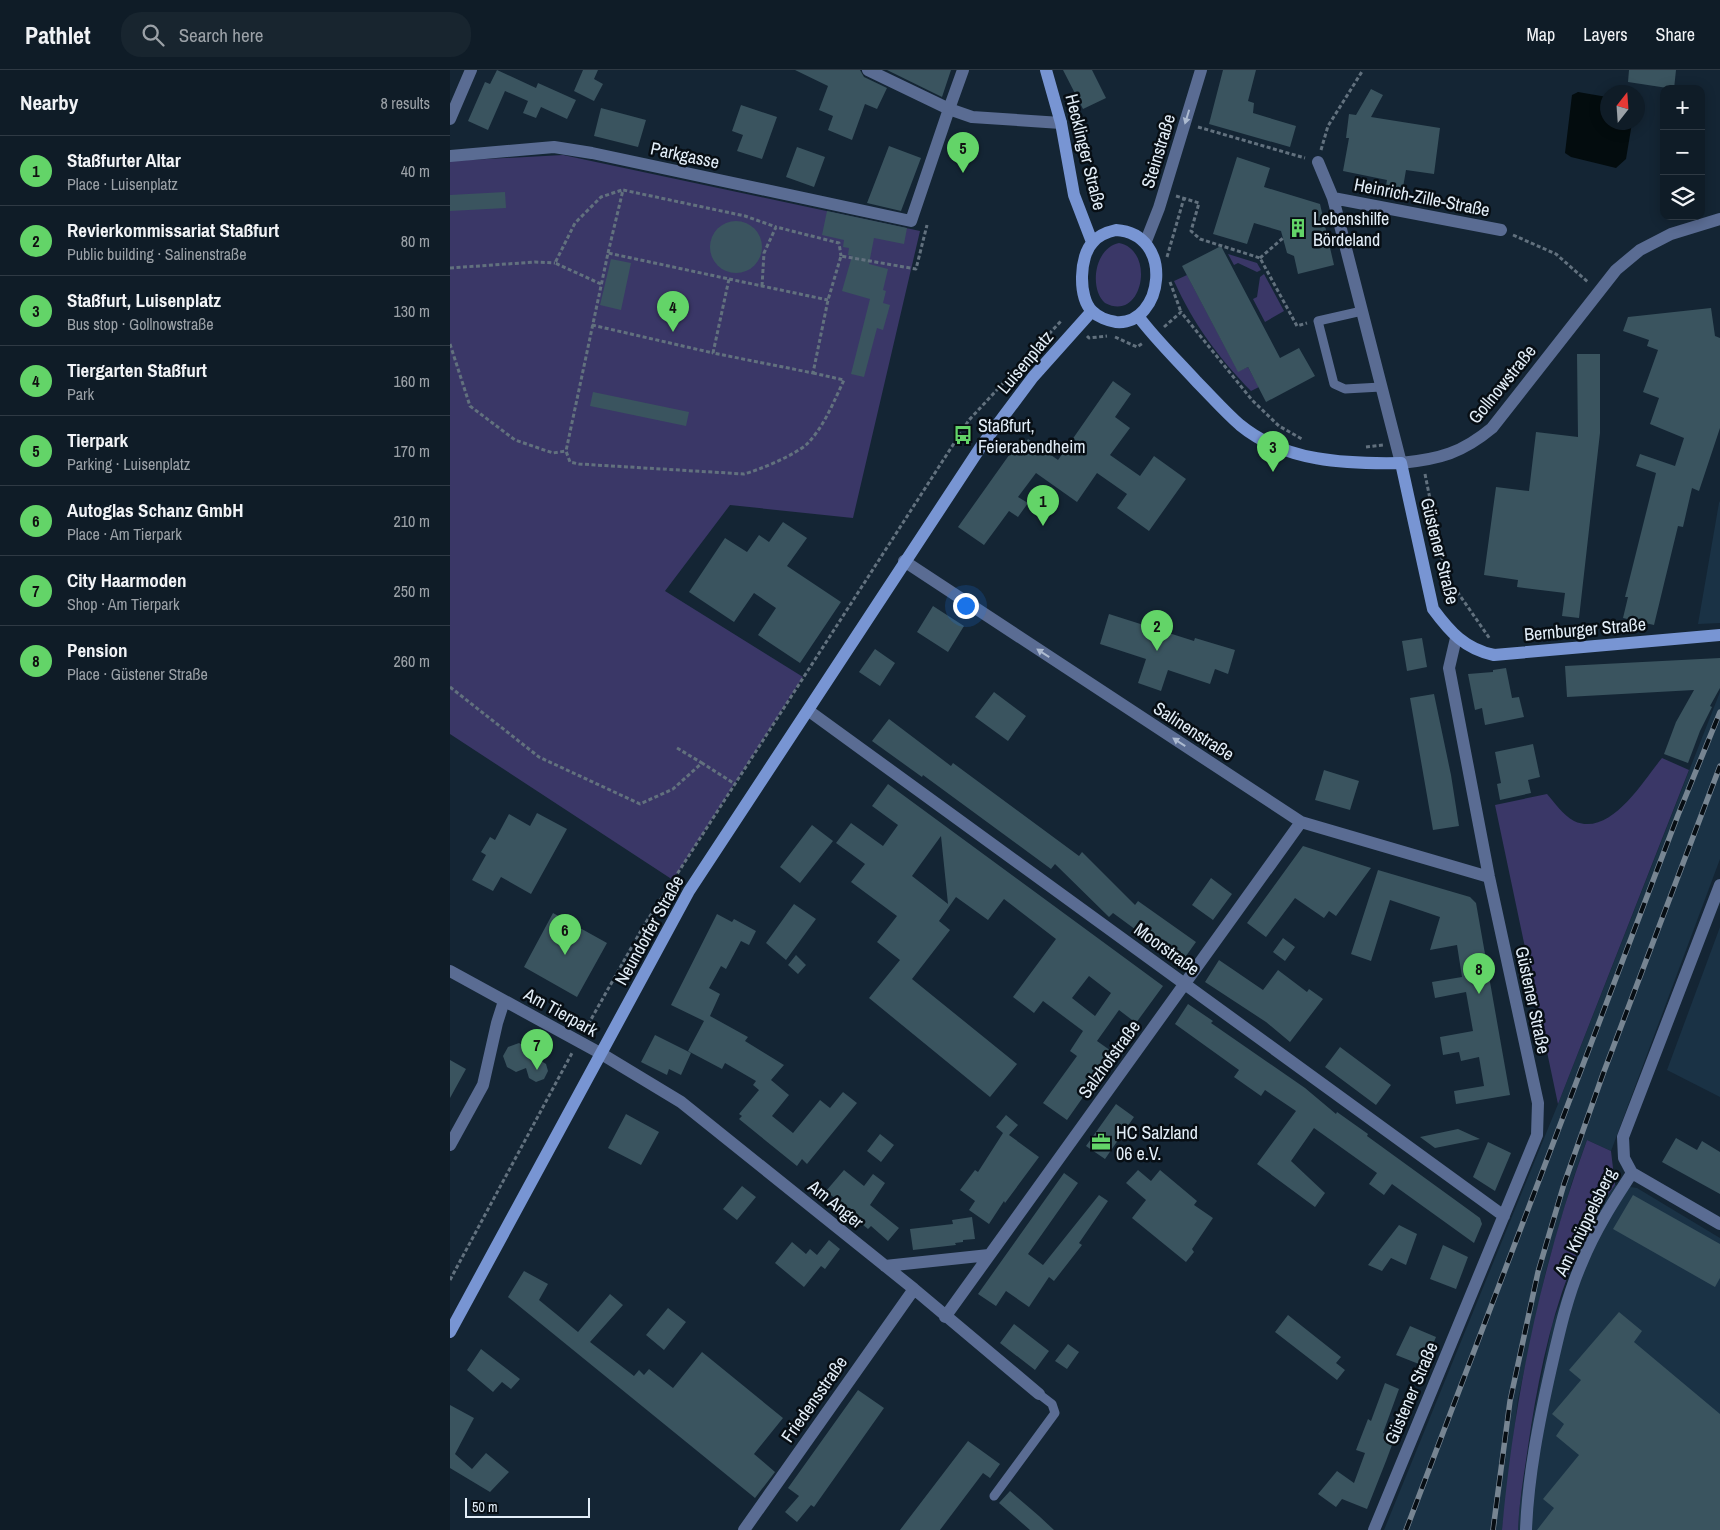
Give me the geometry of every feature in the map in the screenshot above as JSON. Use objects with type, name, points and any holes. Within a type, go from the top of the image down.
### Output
[{"type":"main road","name":"Hecklinger Straße","points":[[1046,70],[1061,123],[1074,194],[1092,242]]},
{"type":"main road","points":[[1116,230],[1134,233],[1146,241],[1154,257],[1154,290],[1150,304],[1138,316],[1117,322],[1103,319],[1092,311],[1084,293],[1085,257],[1092,242],[1107,232],[1116,230]]},
{"type":"main road","name":"Luisenplatz","points":[[904,561],[987,438],[1033,377],[1092,311]]},
{"type":"main road","name":"Gollnowstraße","points":[[1138,316],[1154,336],[1240,426],[1255,436],[1280,448],[1316,459],[1360,464],[1401,463]]},
{"type":"main road","name":"Güstener Straße","points":[[1401,463],[1432,609],[1456,638]]},
{"type":"main road","name":"Neundorfer Straße","points":[[450,1332],[689,892],[809,711],[904,561]]},
{"type":"main road","name":"Bernburger Straße","points":[[1456,638],[1469,647],[1494,655],[1720,635]]},
{"type":"street","points":[[450,119],[471,70]]},
{"type":"street","points":[[868,70],[972,118],[1061,123]]},
{"type":"street","points":[[949,109],[964,70]]},
{"type":"street","name":"Steinstraße","points":[[1146,241],[1151,233],[1201,70]]},
{"type":"street","name":"Parkgasse","points":[[450,156],[554,147],[592,153],[911,221],[949,109]]},
{"type":"street","name":"Heinrich-Zille-Straße","points":[[1318,162],[1333,198],[1501,230]]},
{"type":"street","points":[[1333,198],[1401,463]]},
{"type":"street","name":"Gollnowstraße","points":[[1401,463],[1424,461],[1450,455],[1472,444],[1492,428],[1616,270],[1640,250],[1671,234],[1720,219]]},
{"type":"street","name":"Salinenstraße","points":[[904,561],[1300,822],[1489,877]]},
{"type":"street","name":"Güstener Straße","points":[[1374,1530],[1537,1135],[1538,1103],[1489,877],[1450,668],[1456,638]]},
{"type":"street","name":"Moorstraße","points":[[809,711],[1504,1216]]},
{"type":"street","name":"Salzhofstraße","points":[[945,1317],[1300,822]]},
{"type":"street","name":"Am Knüppelsberg","points":[[1526,1530],[1527,1507],[1540,1418],[1560,1327],[1581,1263],[1606,1212],[1632,1173],[1624,1158],[1623,1137],[1720,885]]},
{"type":"street","name":"Am Tierpark","points":[[450,970],[600,1053]]},
{"type":"street","name":"Am Tierpark","points":[[450,1145],[483,1085],[504,1001]]},
{"type":"street","name":"Am Anger","points":[[600,1053],[681,1102],[886,1266],[1039,1394]]},
{"type":"street","points":[[1632,1173],[1720,1224]]},
{"type":"street","points":[[886,1266],[990,1255]]},
{"type":"street","name":"Friedensstraße","points":[[744,1530],[914,1289]]},
{"type":"lane","points":[[1362,310],[1318,321],[1334,384],[1345,388],[1381,387]]},
{"type":"lane","points":[[994,1496],[1055,1413],[1052,1404],[1039,1394]]},
{"type":"path","points":[[1186,124],[1318,162],[1328,126],[1363,70]]},
{"type":"path","points":[[592,325],[844,380],[826,418],[806,444],[759,471],[744,474],[570,462],[566,451],[592,325],[623,190]]},
{"type":"path","points":[[555,263],[576,223],[601,197],[623,190],[746,216],[776,227],[839,243],[841,256],[828,300],[813,373]]},
{"type":"path","points":[[1164,192],[1199,203],[1191,231],[1200,239],[1260,258],[1297,326],[1318,321]]},
{"type":"path","points":[[1166,259],[1184,198]]},
{"type":"path","points":[[841,256],[916,269],[928,225]]},
{"type":"path","points":[[762,286],[764,253],[776,227]]},
{"type":"path","points":[[1501,230],[1556,254],[1582,276]]},
{"type":"path","points":[[1260,258],[1283,238]]},
{"type":"path","points":[[608,253],[828,300]]},
{"type":"path","points":[[450,268],[535,262],[555,263],[601,284]]},
{"type":"path","points":[[714,353],[729,279]]},
{"type":"path","points":[[1169,279],[1181,312],[1252,400],[1279,426],[1309,442]]},
{"type":"path","points":[[450,1280],[643,927],[969,420],[1066,316],[1089,338],[1111,335],[1137,346],[1154,336],[1181,312]]},
{"type":"path","points":[[450,344],[470,406],[515,440],[553,453],[566,451]]},
{"type":"path","points":[[1364,447],[1396,444]]},
{"type":"path","points":[[1424,461],[1445,574],[1493,643]]},
{"type":"path","points":[[450,687],[539,757],[640,804],[673,790],[702,764]]},
{"type":"path","points":[[677,748],[735,784]]},
{"type":"shaded area","points":[[1578,92],[1600,96],[1600,130],[1631,130],[1626,159],[1616,168],[1571,157],[1565,153],[1572,95]]},
{"type":"shaded area","points":[[563,155],[920,231],[853,518],[730,505],[665,591],[803,677],[673,880],[450,734],[450,161]]},
{"type":"shaded area","points":[[1119,243],[1131,248],[1138,258],[1141,270],[1140,283],[1136,295],[1128,303],[1118,306],[1105,303],[1100,297],[1096,279],[1099,260],[1111,246]]},
{"type":"shaded area","points":[[1228,254],[1257,263],[1261,270],[1257,272],[1238,263],[1234,265]]},
{"type":"shaded area","points":[[1264,274],[1284,311],[1265,322],[1253,299],[1257,297],[1260,277]]},
{"type":"shaded area","points":[[1187,275],[1238,371],[1248,367],[1259,387],[1251,391],[1217,353],[1198,326],[1174,281]]},
{"type":"shaded area","points":[[1720,501],[1720,623],[1698,624],[1719,503]]},
{"type":"shaded area","points":[[1720,692],[1720,859],[1611,1151],[1587,1140],[1572,1182],[1546,1271],[1518,1399],[1502,1530],[1384,1530],[1558,1104]]},
{"type":"shaded area","points":[[1662,758],[1689,770],[1558,1104],[1495,805],[1547,794],[1574,821],[1587,824],[1600,822],[1613,815],[1635,793]]},
{"type":"shaded area","points":[[1720,927],[1720,1097],[1667,1070]]},
{"type":"shaded area","points":[[1587,1140],[1611,1151],[1615,1185],[1596,1214],[1580,1245],[1567,1277],[1556,1311],[1539,1379],[1519,1509],[1518,1530],[1502,1530],[1514,1431],[1532,1332],[1556,1235]]},
{"type":"shaded area","points":[[1615,1185],[1637,1188],[1720,1238],[1720,1530],[1518,1530],[1519,1510],[1533,1418],[1552,1325],[1576,1259],[1600,1206]]},
{"type":"building","points":[[497,70],[536,88],[538,83],[576,100],[567,119],[541,107],[536,118],[523,113],[528,101],[505,91],[488,130],[468,121],[485,82],[490,84]]},
{"type":"building","points":[[583,70],[598,70],[594,79],[603,84],[594,101],[574,91]]},
{"type":"building","points":[[795,70],[860,70],[864,77],[887,88],[877,109],[865,104],[852,140],[828,130],[833,116],[819,110],[828,86]]},
{"type":"building","points":[[887,70],[951,70],[942,97]]},
{"type":"building","points":[[1063,70],[1092,70],[1106,98],[1083,109]]},
{"type":"building","points":[[1223,70],[1256,70],[1248,101],[1254,103],[1253,113],[1296,126],[1290,147],[1209,124]]},
{"type":"building","points":[[1629,70],[1676,70],[1674,85],[1660,85],[1660,87],[1628,82]]},
{"type":"building","points":[[1371,89],[1383,95],[1371,117],[1440,128],[1434,174],[1406,170],[1401,199],[1384,196],[1387,180],[1343,171],[1349,138],[1346,138],[1349,114],[1356,115]]},
{"type":"building","points":[[741,105],[777,117],[762,159],[737,151],[743,135],[732,131]]},
{"type":"building","points":[[601,108],[646,120],[638,147],[594,136]]},
{"type":"building","points":[[889,146],[921,158],[901,211],[867,203]]},
{"type":"building","points":[[797,147],[825,157],[814,187],[786,177]]},
{"type":"building","points":[[1237,157],[1270,168],[1264,187],[1320,204],[1334,265],[1298,274],[1294,256],[1287,253],[1281,231],[1254,223],[1247,244],[1213,234]]},
{"type":"building","points":[[505,192],[506,208],[450,211],[450,195]]},
{"type":"building","points":[[827,211],[907,228],[904,244],[874,238],[869,264],[888,269],[883,290],[886,291],[883,303],[890,305],[883,330],[877,328],[864,377],[851,374],[870,299],[842,291],[852,256],[848,255],[849,248],[843,247],[844,240],[822,235]]},
{"type":"building","points":[[736,221],[746,223],[754,229],[760,237],[762,247],[760,257],[754,265],[746,271],[736,273],[726,271],[718,265],[712,257],[710,247],[712,237],[718,229],[726,223]]},
{"type":"building","points":[[1221,246],[1280,358],[1299,348],[1315,376],[1266,402],[1248,367],[1238,372],[1182,266]]},
{"type":"building","points":[[611,259],[631,263],[621,310],[600,305]]},
{"type":"building","points":[[1711,308],[1715,336],[1720,338],[1720,428],[1699,491],[1692,488],[1683,527],[1678,526],[1654,625],[1623,618],[1628,597],[1625,597],[1656,473],[1636,466],[1640,454],[1675,466],[1684,438],[1650,424],[1659,398],[1643,392],[1658,350],[1647,346],[1649,340],[1623,331],[1628,317]]},
{"type":"building","points":[[1577,354],[1600,354],[1600,433],[1579,618],[1562,616],[1565,593],[1517,587],[1518,580],[1484,575],[1496,487],[1529,491],[1536,432],[1578,437]]},
{"type":"building","points":[[1113,381],[1131,394],[1115,417],[1130,428],[1110,455],[1140,476],[1154,456],[1186,479],[1149,531],[1117,508],[1127,494],[1097,473],[1077,502],[1036,473],[1018,497],[1028,503],[1018,517],[1009,511],[984,545],[958,527],[1019,441],[1024,445],[1028,439],[1058,460]]},
{"type":"building","points":[[593,392],[689,412],[686,426],[590,406]]},
{"type":"building","points":[[783,522],[807,538],[787,566],[841,602],[800,663],[758,635],[776,608],[754,593],[734,622],[689,592],[725,538],[747,552],[759,535],[769,542]]},
{"type":"building","points":[[933,606],[964,626],[948,652],[917,632]]},
{"type":"building","points":[[1109,614],[1194,641],[1195,638],[1235,650],[1228,674],[1215,669],[1210,684],[1168,670],[1161,691],[1138,683],[1146,659],[1100,644]]},
{"type":"building","points":[[1422,638],[1427,667],[1407,671],[1402,641]]},
{"type":"building","points":[[875,649],[895,663],[880,686],[859,672]]},
{"type":"building","points":[[1720,658],[1720,688],[1710,706],[1712,707],[1700,731],[1688,763],[1664,754],[1676,722],[1694,690],[1567,697],[1565,666]]},
{"type":"building","points":[[1506,668],[1512,698],[1519,697],[1524,717],[1485,725],[1482,708],[1475,710],[1468,674],[1493,672],[1493,670]]},
{"type":"building","points":[[994,692],[1026,716],[1008,741],[975,717]]},
{"type":"building","points":[[1434,694],[1451,775],[1459,826],[1433,830],[1410,698]]},
{"type":"building","points":[[889,719],[951,766],[953,763],[1079,856],[1082,852],[1135,905],[1138,901],[1196,942],[1181,963],[1113,913],[1109,917],[1055,864],[1051,869],[923,775],[922,777],[872,741]]},
{"type":"building","points":[[1533,744],[1540,777],[1528,780],[1531,793],[1500,800],[1497,784],[1501,783],[1495,752]]},
{"type":"building","points":[[1324,770],[1359,781],[1350,810],[1315,800]]},
{"type":"building","points":[[888,784],[1163,986],[1136,1023],[1119,1010],[1097,1041],[1114,1053],[1067,1120],[1043,1103],[1077,1056],[1070,1051],[1083,1031],[1043,1001],[1034,1013],[1013,997],[1056,939],[1004,899],[988,920],[956,897],[939,921],[950,930],[912,979],[1017,1064],[990,1097],[869,998],[900,960],[877,942],[897,916],[851,882],[865,864],[836,843],[851,823],[883,846],[898,825],[872,806]],"holes":[[[941,836],[948,904],[912,876]],[[1089,976],[1111,993],[1095,1016],[1072,998]]]},
{"type":"building","points":[[537,813],[567,829],[531,894],[501,877],[493,891],[472,880],[486,855],[481,852],[490,837],[495,840],[509,814],[530,826]]},
{"type":"building","points":[[812,825],[833,841],[800,883],[780,867]]},
{"type":"building","points":[[1303,846],[1371,868],[1336,916],[1329,911],[1324,918],[1295,898],[1266,937],[1247,923]]},
{"type":"building","points":[[1378,870],[1470,897],[1476,903],[1510,1095],[1456,1104],[1454,1091],[1484,1086],[1479,1057],[1461,1061],[1459,1052],[1443,1055],[1440,1037],[1473,1031],[1466,992],[1435,998],[1432,982],[1462,977],[1457,945],[1430,950],[1440,917],[1390,900],[1371,961],[1351,954]]},
{"type":"building","points":[[1211,878],[1232,894],[1213,920],[1192,905]]},
{"type":"building","points":[[794,904],[816,919],[786,960],[766,943]]},
{"type":"building","points":[[553,913],[607,943],[577,997],[524,967]]},
{"type":"building","points":[[717,914],[732,922],[734,919],[756,931],[749,945],[741,941],[726,969],[721,966],[709,988],[720,994],[710,1016],[748,1037],[745,1041],[784,1065],[771,1080],[789,1095],[772,1116],[793,1133],[820,1100],[830,1108],[843,1092],[857,1103],[807,1164],[802,1159],[797,1166],[739,1119],[742,1116],[739,1114],[759,1090],[753,1085],[756,1081],[725,1063],[722,1069],[688,1051],[704,1021],[671,1005]]},
{"type":"building","points":[[1283,938],[1295,947],[1285,961],[1273,952]]},
{"type":"building","points":[[796,955],[806,965],[798,974],[788,965]]},
{"type":"building","points":[[1219,960],[1263,990],[1278,970],[1307,992],[1309,989],[1323,999],[1290,1042],[1266,1022],[1205,982]]},
{"type":"building","points":[[1188,1004],[1213,1021],[1211,1023],[1305,1088],[1336,1114],[1337,1112],[1368,1134],[1367,1136],[1480,1218],[1482,1224],[1474,1243],[1392,1184],[1384,1195],[1369,1184],[1377,1173],[1314,1128],[1291,1161],[1325,1193],[1315,1207],[1257,1164],[1296,1111],[1265,1090],[1261,1096],[1234,1077],[1239,1070],[1175,1024]]},
{"type":"building","points":[[655,1035],[691,1053],[681,1075],[669,1069],[667,1075],[641,1062]]},
{"type":"building","points":[[519,1043],[529,1049],[530,1054],[546,1064],[548,1071],[544,1079],[536,1082],[529,1078],[526,1068],[516,1072],[507,1067],[503,1056],[508,1047]]},
{"type":"building","points":[[1340,1047],[1391,1085],[1376,1105],[1325,1067]]},
{"type":"building","points":[[450,1060],[466,1069],[450,1098]]},
{"type":"building","points":[[1116,1104],[1134,1117],[1105,1159],[1086,1146]]},
{"type":"building","points":[[626,1114],[659,1132],[641,1165],[608,1148]]},
{"type":"building","points":[[1006,1115],[1018,1125],[1009,1135],[1039,1157],[1005,1203],[1004,1201],[989,1224],[969,1210],[975,1201],[960,1190],[975,1170],[978,1172],[1003,1133],[996,1127]]},
{"type":"building","points":[[1458,1129],[1480,1139],[1435,1148],[1420,1137]]},
{"type":"building","points":[[880,1134],[894,1145],[881,1162],[867,1151]]},
{"type":"building","points":[[1676,1138],[1697,1150],[1702,1141],[1720,1152],[1720,1194],[1662,1162]]},
{"type":"building","points":[[1488,1142],[1511,1153],[1495,1191],[1473,1177]]},
{"type":"building","points":[[844,1170],[864,1186],[873,1174],[885,1183],[870,1205],[899,1228],[888,1241],[871,1226],[868,1229],[852,1216],[854,1214],[826,1191]]},
{"type":"building","points":[[1138,1170],[1151,1181],[1160,1170],[1197,1201],[1194,1205],[1213,1218],[1192,1249],[1194,1252],[1186,1262],[1132,1218],[1146,1200],[1126,1183]]},
{"type":"building","points":[[1064,1173],[1078,1183],[1028,1254],[1043,1265],[1099,1195],[1108,1201],[1079,1243],[1082,1245],[1054,1281],[1049,1277],[1029,1307],[1006,1291],[996,1306],[978,1294]]},
{"type":"building","points":[[742,1186],[756,1197],[737,1220],[723,1209]]},
{"type":"building","points":[[1633,1195],[1720,1244],[1720,1278],[1715,1287],[1613,1229]]},
{"type":"building","points":[[972,1217],[975,1239],[963,1240],[963,1242],[955,1243],[956,1245],[913,1250],[910,1229],[953,1224],[952,1220]]},
{"type":"building","points":[[1399,1225],[1417,1234],[1406,1265],[1391,1258],[1382,1271],[1368,1265]]},
{"type":"building","points":[[829,1240],[840,1249],[825,1269],[821,1266],[804,1287],[775,1263],[792,1242],[806,1254],[810,1249],[817,1255]]},
{"type":"building","points":[[1443,1245],[1468,1257],[1456,1289],[1430,1279]]},
{"type":"building","points":[[524,1271],[548,1284],[539,1300],[578,1332],[610,1294],[623,1305],[590,1342],[634,1376],[639,1370],[644,1375],[649,1369],[673,1388],[702,1352],[783,1418],[754,1454],[775,1472],[755,1498],[508,1297]]},
{"type":"building","points":[[668,1308],[686,1322],[664,1350],[646,1335]]},
{"type":"building","points":[[1619,1312],[1642,1331],[1634,1342],[1720,1414],[1720,1530],[1537,1530],[1554,1508],[1543,1499],[1579,1455],[1556,1436],[1564,1424],[1552,1414],[1581,1380],[1569,1370]]},
{"type":"building","points":[[1288,1315],[1341,1357],[1336,1363],[1345,1370],[1337,1380],[1275,1332]]},
{"type":"building","points":[[1014,1324],[1049,1351],[1035,1370],[1000,1343]]},
{"type":"building","points":[[1410,1326],[1436,1337],[1424,1366],[1396,1355]]},
{"type":"building","points":[[1068,1344],[1079,1352],[1067,1369],[1055,1361]]},
{"type":"building","points":[[481,1349],[520,1379],[511,1389],[502,1382],[493,1392],[467,1370]]},
{"type":"building","points":[[1385,1383],[1399,1389],[1383,1433],[1395,1437],[1386,1461],[1367,1509],[1342,1499],[1336,1507],[1318,1494],[1337,1471],[1354,1483],[1365,1453],[1356,1450],[1368,1419],[1371,1421]]},
{"type":"building","points":[[858,1390],[884,1408],[814,1507],[811,1505],[797,1522],[785,1512],[799,1496],[788,1488]]},
{"type":"building","points":[[450,1405],[474,1418],[455,1454],[472,1469],[486,1453],[509,1472],[490,1492],[450,1468]]},
{"type":"building","points":[[968,1441],[1000,1464],[990,1478],[983,1473],[940,1530],[900,1530]]},
{"type":"building","points":[[1010,1491],[1054,1530],[1030,1530],[999,1503]]},
{"type":"railway","points":[[1406,1530],[1678,815],[1720,712]]},
{"type":"railway","points":[[1493,1530],[1510,1401],[1538,1272],[1564,1184],[1603,1074],[1720,766]]},
{"type":"place","name":"Tierpark","points":[[963,173]]},
{"type":"place","name":"Lebenshilfe Bördeland","points":[[1298,228]]},
{"type":"place","name":"Tiergarten Staßfurt","points":[[673,332]]},
{"type":"place","name":"Staßfurt, Feierabendheim","points":[[963,435]]},
{"type":"place","name":"Staßfurt, Luisenplatz","points":[[1273,472]]},
{"type":"place","name":"Staßfurter Altar","points":[[1043,526]]},
{"type":"place","name":"Revierkommissariat Staßfurt","points":[[1157,651]]},
{"type":"place","name":"Autoglas Schanz GmbH","points":[[565,955]]},
{"type":"place","name":"Pension","points":[[1479,994]]},
{"type":"place","name":"City Haarmoden","points":[[537,1070]]},
{"type":"place","name":"HC Salzland 06 e.V.","points":[[1101,1142]]}]
